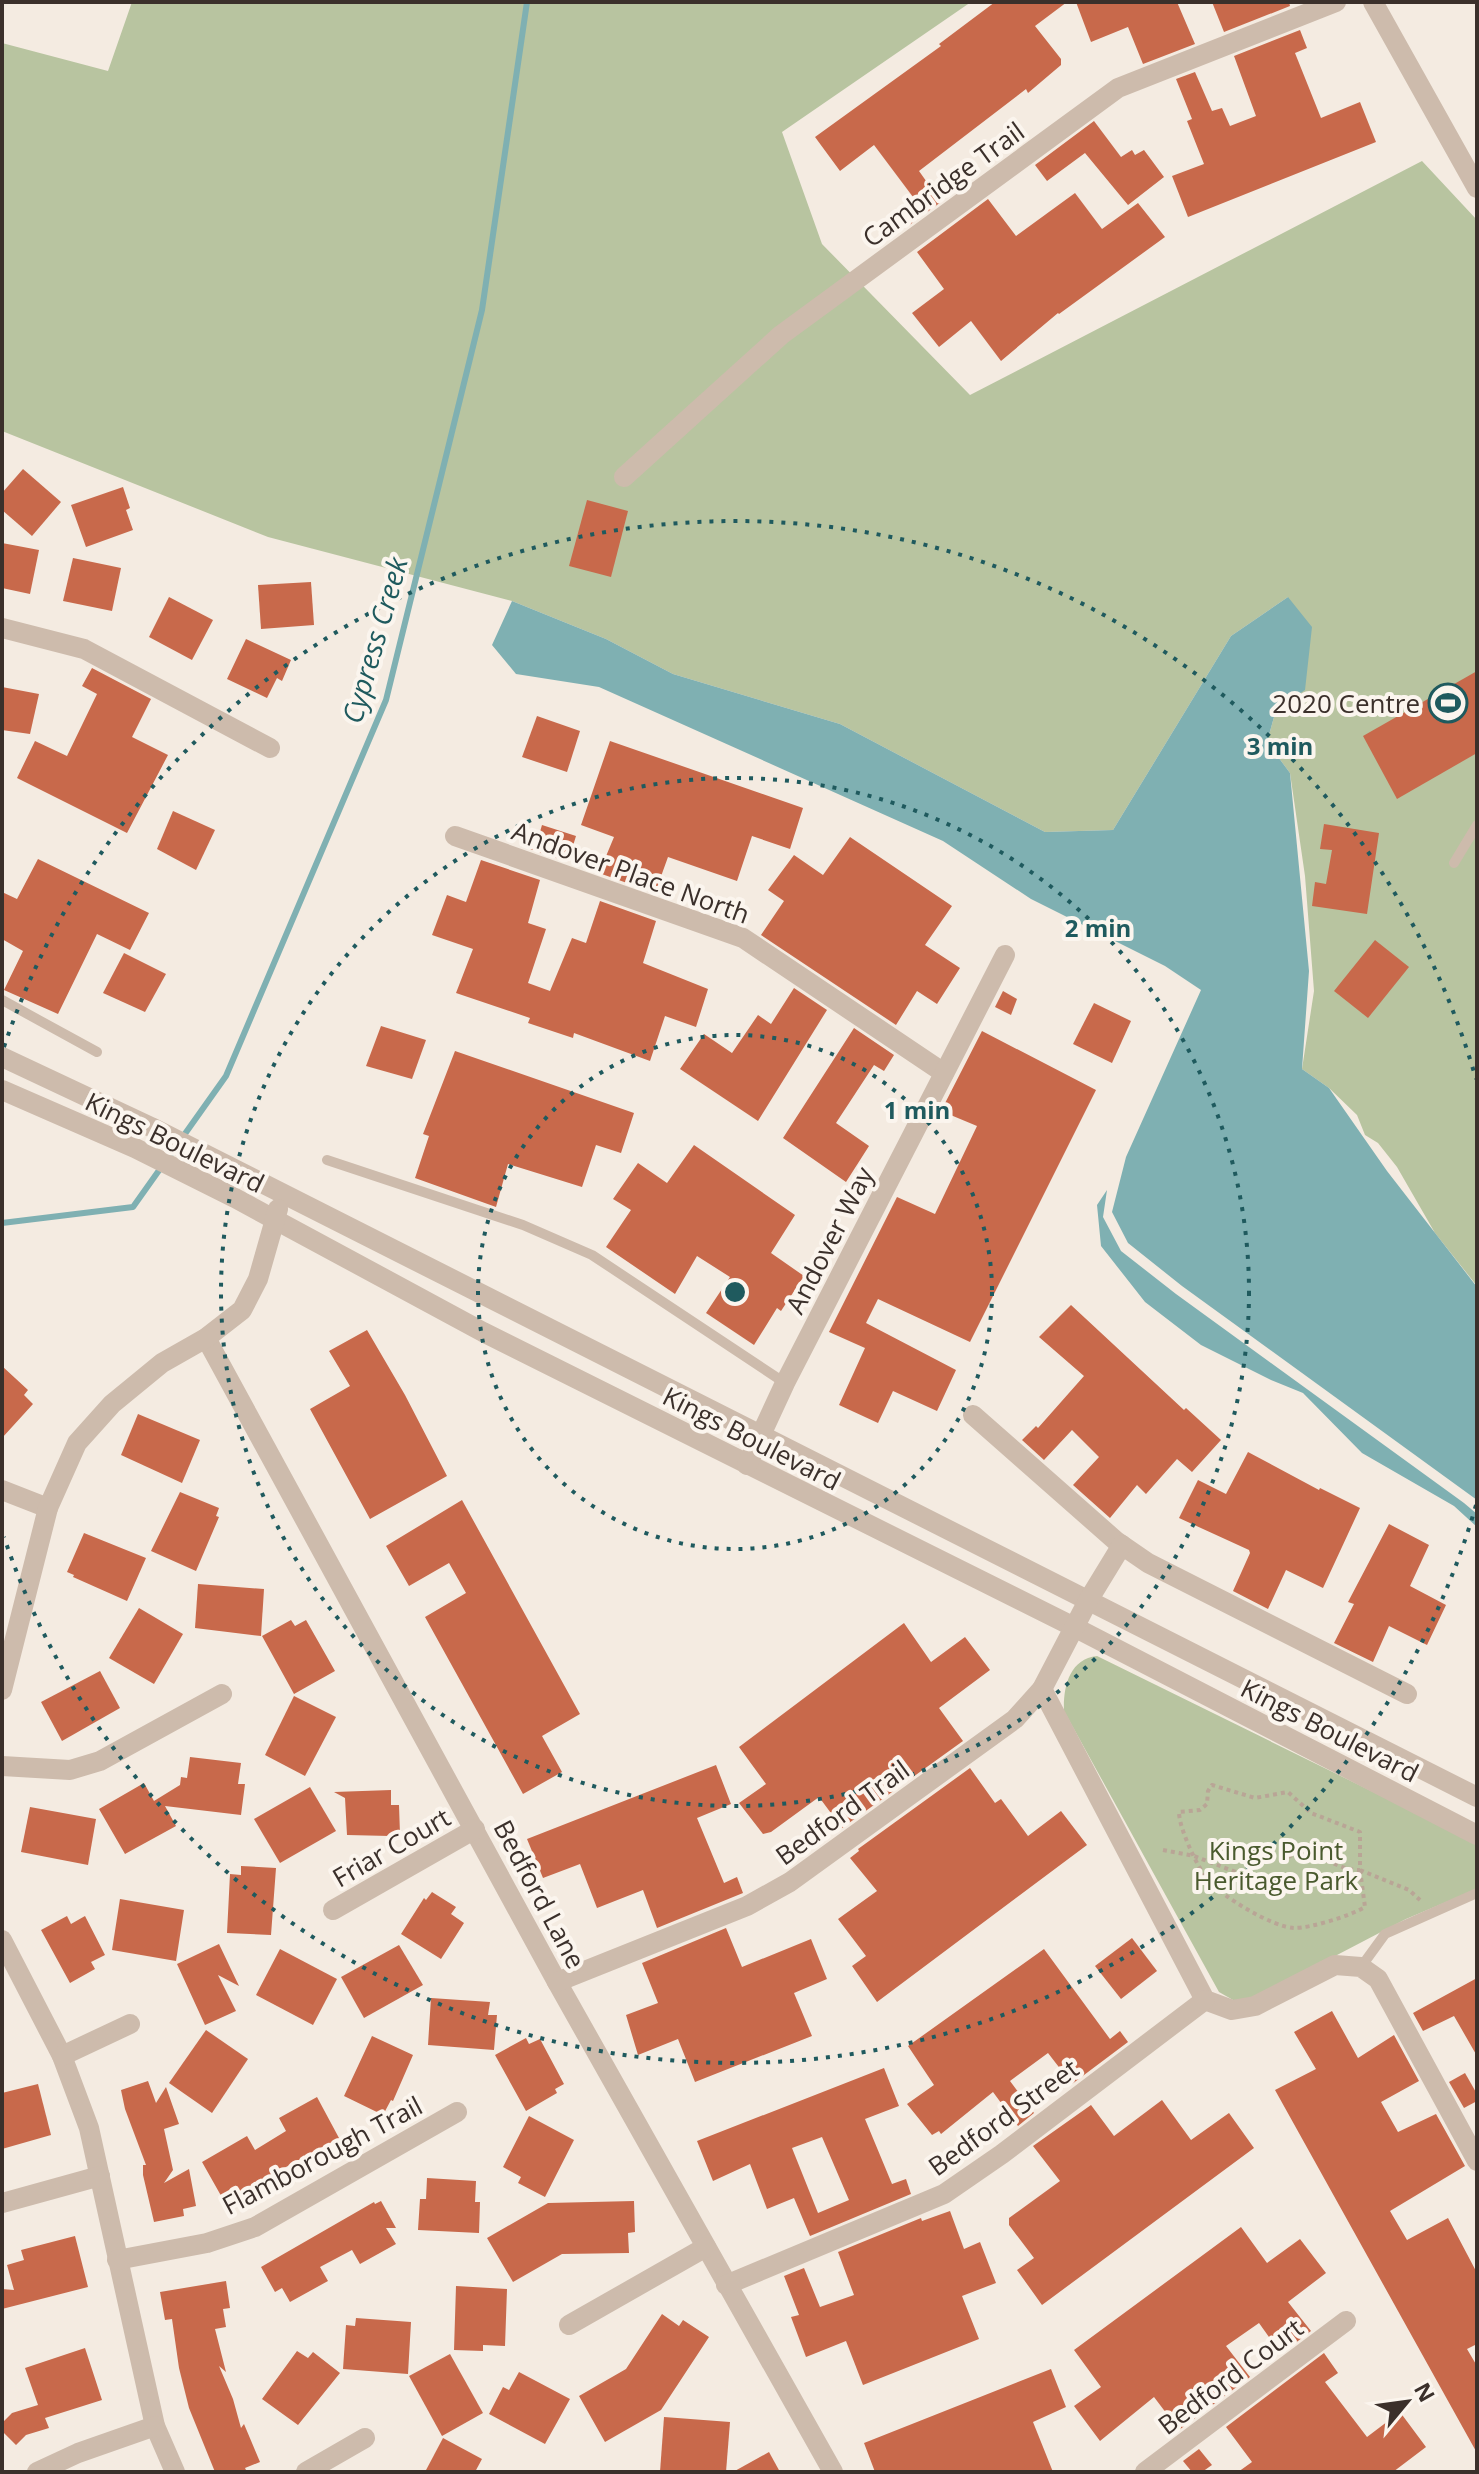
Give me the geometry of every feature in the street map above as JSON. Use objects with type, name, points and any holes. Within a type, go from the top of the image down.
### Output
[{"type":"street","name":"Cambridge Trail","points":[[624,477],[781,335],[1118,88],[1336,2]]},
{"type":"street","points":[[1373,2],[1477,188]]},
{"type":"street","points":[[2,628],[84,649],[270,748]]},
{"type":"street","name":"Andover Place North","points":[[455,836],[743,938],[944,1073]]},
{"type":"street","name":"Andover Way","points":[[747,1465],[785,1383],[1005,955]]},
{"type":"street","name":"Kings Boulevard","points":[[2,1057],[151,1127],[1477,1797]]},
{"type":"street","name":"Kings Boulevard","points":[[2,1090],[135,1148],[235,1198],[483,1332],[1074,1627],[1477,1835]]},
{"type":"street","points":[[2,1690],[48,1508],[77,1443],[112,1404],[162,1363],[206,1338],[242,1310],[258,1279],[281,1194]]},
{"type":"street","name":"Bedford Lane","points":[[206,1338],[557,1982],[833,2472]]},
{"type":"street","points":[[973,1415],[1122,1545],[1148,1563],[1407,1694]]},
{"type":"street","points":[[2,1490],[48,1508]]},
{"type":"street","name":"Bedford Trail","points":[[557,1982],[747,1906],[790,1882],[1015,1719],[1042,1689],[1089,1599],[1122,1545]]},
{"type":"street","points":[[1042,1689],[1205,2000],[1232,2010],[1255,2006],[1335,1965],[1361,1967],[1378,1979],[1477,2161]]},
{"type":"street","points":[[2,1766],[70,1770],[100,1761],[222,1694]]},
{"type":"street","name":"Friar Court","points":[[333,1910],[475,1829]]},
{"type":"street","points":[[2,1940],[62,2056],[89,2128],[155,2426],[175,2472]]},
{"type":"street","name":"Bedford Street","points":[[726,2285],[944,2194],[1002,2154],[1205,2000]]},
{"type":"street","points":[[62,2056],[130,2024]]},
{"type":"street","name":"Flamborough Trail","points":[[117,2260],[207,2243],[255,2227],[457,2112]]},
{"type":"street","points":[[2,2203],[100,2176]]},
{"type":"street","points":[[569,2325],[706,2247]]},
{"type":"street","name":"Bedford Court","points":[[1145,2472],[1346,2321]]},
{"type":"street","points":[[37,2472],[78,2453],[155,2426]]},
{"type":"street","points":[[306,2472],[365,2438]]},
{"type":"lane","points":[[1454,863],[1477,825]]},
{"type":"lane","points":[[2,1000],[97,1052]]},
{"type":"lane","points":[[327,1160],[523,1225],[592,1255],[785,1383]]},
{"type":"lane","points":[[1361,1967],[1385,1934],[1477,1893]]},
{"type":"path","points":[[1212,1785],[1255,1798],[1288,1792],[1311,1813],[1360,1832],[1360,1870],[1365,1907],[1346,1917],[1291,1928],[1247,1908],[1218,1889],[1208,1880],[1194,1856],[1180,1823],[1179,1812],[1204,1807],[1209,1787],[1212,1785]]},
{"type":"path","points":[[1163,1850],[1194,1856],[1254,1879],[1264,1880],[1274,1874]]},
{"type":"path","points":[[1288,1857],[1307,1854],[1360,1870],[1409,1890],[1422,1903]]},
{"type":"green space","points":[[132,2],[971,2],[782,132],[822,244],[970,395],[1422,161],[1477,220],[1477,1286],[1435,1233],[1397,1167],[1378,1143],[1365,1135],[1357,1115],[1329,1088],[1302,1069],[1314,991],[1305,876],[1290,773],[1267,742],[1276,710],[1288,597],[1231,636],[1113,830],[1045,832],[840,724],[673,674],[606,639],[512,601],[268,537],[2,431],[2,43],[108,71]]},
{"type":"green space","name":"Kings Point Heritage Park","points":[[1097,1656],[1477,1843],[1477,1889],[1406,1919],[1249,2001],[1233,2000],[1219,1992],[1064,1711],[1067,1684],[1074,1669],[1088,1658]]},
{"type":"water","points":[[1288,597],[1312,627],[1305,690],[1276,710],[1267,742],[1290,773],[1309,971],[1302,1069],[1329,1088],[1387,1171],[1477,1287],[1477,1500],[1182,1286],[1128,1243],[1112,1212],[1126,1157],[1201,990],[1165,966],[1031,899],[943,841],[599,687],[516,674],[492,645],[512,601],[606,639],[673,674],[840,724],[1045,832],[1113,830],[1231,636]]},
{"type":"water","points":[[1107,1190],[1103,1217],[1121,1251],[1464,1503],[1477,1514],[1477,1527],[1454,1506],[1362,1453],[1303,1393],[1201,1345],[1145,1302],[1101,1246],[1097,1205]]},
{"type":"building","points":[[995,2],[1067,2],[1035,26],[1061,59],[1061,65],[1028,93],[1026,89],[919,171],[941,202],[908,226],[899,212],[916,201],[874,145],[840,171],[815,137],[941,46],[939,44]]},
{"type":"building","points":[[1076,2],[1177,2],[1195,44],[1143,64],[1128,27],[1091,42]]},
{"type":"building","points":[[1212,2],[1289,2],[1290,6],[1224,32]]},
{"type":"building","points":[[1300,30],[1307,48],[1295,53],[1321,118],[1360,102],[1376,142],[1188,217],[1172,176],[1204,164],[1187,121],[1192,119],[1176,79],[1195,72],[1212,111],[1222,108],[1230,126],[1256,116],[1234,56]]},
{"type":"building","points":[[1094,121],[1121,157],[1132,150],[1135,155],[1144,150],[1164,177],[1128,205],[1085,153],[1047,181],[1035,165]]},
{"type":"building","points":[[1075,193],[1102,229],[1138,203],[1165,237],[1058,313],[1001,361],[971,321],[939,347],[912,313],[944,289],[917,252],[988,199],[1016,236]]},
{"type":"building","points":[[23,469],[61,502],[32,536],[2,510],[2,493]]},
{"type":"building","points":[[123,487],[133,530],[86,547],[71,505]]},
{"type":"building","points":[[587,500],[628,511],[611,577],[569,566]]},
{"type":"building","points":[[2,543],[39,550],[30,594],[2,588]]},
{"type":"building","points":[[73,558],[121,568],[112,611],[63,601]]},
{"type":"building","points":[[311,582],[314,625],[261,629],[258,585]]},
{"type":"building","points":[[169,597],[213,620],[192,660],[149,637]]},
{"type":"building","points":[[246,639],[291,660],[282,681],[277,678],[267,698],[227,679]]},
{"type":"building","points":[[92,668],[151,699],[132,737],[168,755],[127,833],[17,778],[35,741],[67,756],[97,694],[82,686]]},
{"type":"building","name":"2020 Centre","points":[[1477,671],[1477,753],[1397,799],[1363,736]]},
{"type":"building","points":[[2,687],[39,694],[30,734],[2,730]]},
{"type":"building","points":[[537,716],[580,731],[567,772],[522,757]]},
{"type":"building","points":[[610,741],[803,808],[790,849],[752,836],[737,881],[668,857],[655,893],[599,873],[614,837],[581,825]]},
{"type":"building","points":[[173,811],[215,830],[196,870],[157,849]]},
{"type":"building","points":[[1324,824],[1379,833],[1367,914],[1312,906],[1315,882],[1326,884],[1332,850],[1320,849]]},
{"type":"building","points":[[542,825],[576,836],[568,862],[521,846],[526,831],[539,835]]},
{"type":"building","points":[[850,837],[952,906],[925,945],[960,968],[937,1004],[917,991],[896,1025],[761,935],[784,901],[768,890],[794,855],[823,875]]},
{"type":"building","points":[[38,859],[149,913],[130,950],[97,934],[58,1014],[4,990],[23,951],[2,939],[2,892],[17,899]]},
{"type":"building","points":[[481,860],[540,880],[528,923],[546,929],[528,983],[550,991],[572,938],[586,943],[600,901],[656,921],[643,963],[708,989],[696,1027],[665,1016],[650,1061],[574,1033],[573,1038],[528,1023],[530,1018],[456,993],[473,949],[432,935],[447,895],[466,902]]},
{"type":"building","points":[[1375,940],[1409,967],[1368,1018],[1334,991]]},
{"type":"building","points":[[124,953],[166,974],[145,1012],[103,993]]},
{"type":"building","points":[[794,988],[827,1010],[758,1121],[680,1069],[704,1034],[732,1053],[758,1015],[771,1024]]},
{"type":"building","points":[[1003,991],[1017,999],[1011,1015],[995,1007]]},
{"type":"building","points":[[1094,1003],[1131,1021],[1112,1063],[1073,1044]]},
{"type":"building","points":[[381,1026],[426,1040],[412,1079],[366,1066]]},
{"type":"building","points":[[854,1028],[894,1055],[884,1071],[874,1065],[836,1123],[869,1146],[846,1182],[783,1138]]},
{"type":"building","points":[[982,1031],[1096,1090],[970,1342],[878,1299],[866,1323],[956,1370],[937,1411],[893,1391],[878,1423],[839,1405],[865,1348],[829,1332],[897,1197],[935,1214],[977,1126],[941,1111]]},
{"type":"building","points":[[455,1051],[634,1113],[621,1153],[596,1145],[582,1187],[508,1164],[496,1207],[415,1178],[429,1136],[423,1134]]},
{"type":"building","points":[[694,1145],[795,1215],[771,1253],[804,1276],[781,1311],[777,1308],[754,1345],[706,1313],[730,1277],[697,1256],[675,1294],[606,1247],[631,1210],[613,1199],[638,1163],[667,1183]]},
{"type":"building","points":[[1071,1305],[1184,1410],[1186,1408],[1221,1440],[1192,1472],[1177,1459],[1146,1494],[1137,1485],[1110,1518],[1073,1485],[1099,1457],[1072,1430],[1044,1460],[1022,1440],[1036,1426],[1038,1428],[1084,1376],[1039,1337]]},
{"type":"building","points":[[367,1330],[447,1476],[370,1519],[310,1409],[350,1386],[329,1351]]},
{"type":"building","points":[[2,1366],[28,1390],[24,1395],[33,1404],[2,1438]]},
{"type":"building","points":[[138,1414],[200,1440],[182,1483],[121,1455]]},
{"type":"building","points":[[1248,1452],[1360,1508],[1323,1588],[1286,1570],[1268,1609],[1233,1591],[1249,1550],[1179,1518],[1198,1480],[1226,1494]]},
{"type":"building","points":[[180,1492],[219,1508],[216,1516],[219,1517],[196,1571],[151,1551]]},
{"type":"building","points":[[462,1500],[580,1714],[542,1736],[562,1772],[523,1794],[425,1617],[466,1593],[449,1563],[409,1586],[386,1546]]},
{"type":"building","points":[[1389,1524],[1429,1545],[1410,1586],[1446,1605],[1427,1645],[1389,1626],[1373,1662],[1334,1643],[1354,1604],[1348,1602]]},
{"type":"building","points":[[84,1533],[146,1558],[127,1601],[67,1572]]},
{"type":"building","points":[[198,1584],[264,1589],[261,1636],[195,1628]]},
{"type":"building","points":[[139,1608],[183,1634],[154,1684],[109,1658]]},
{"type":"building","points":[[291,1620],[295,1626],[306,1620],[335,1671],[294,1694],[262,1636]]},
{"type":"building","points":[[904,1623],[931,1662],[965,1637],[990,1670],[939,1708],[963,1741],[842,1828],[819,1797],[771,1832],[763,1834],[739,1803],[766,1784],[739,1747]]},
{"type":"building","points":[[100,1671],[120,1708],[62,1741],[41,1702]]},
{"type":"building","points":[[294,1696],[336,1717],[305,1776],[265,1755]]},
{"type":"building","points":[[190,1757],[241,1763],[238,1784],[245,1784],[241,1815],[165,1806],[176,1826],[125,1854],[99,1809],[144,1783],[154,1801],[180,1785],[181,1777],[187,1778]]},
{"type":"building","points":[[716,1765],[731,1804],[697,1818],[724,1883],[737,1877],[743,1893],[657,1928],[643,1890],[597,1908],[580,1864],[543,1878],[527,1839]]},
{"type":"building","points":[[970,1768],[995,1803],[1001,1799],[1028,1836],[1061,1811],[1087,1845],[877,2002],[852,1966],[866,1956],[838,1919],[877,1891],[850,1858]]},
{"type":"building","points":[[310,1787],[336,1831],[280,1863],[254,1819]]},
{"type":"building","points":[[391,1790],[391,1805],[399,1805],[400,1834],[347,1835],[345,1798],[334,1792]]},
{"type":"building","points":[[30,1807],[96,1819],[88,1865],[21,1852]]},
{"type":"building","points":[[241,1866],[276,1868],[271,1935],[227,1933],[230,1874],[241,1875]]},
{"type":"building","points":[[432,1892],[456,1907],[451,1914],[464,1923],[441,1959],[401,1934],[424,1898],[426,1900]]},
{"type":"building","points":[[120,1899],[184,1910],[176,1961],[112,1950]]},
{"type":"building","points":[[67,1916],[71,1924],[85,1916],[105,1955],[91,1962],[95,1969],[70,1983],[41,1930]]},
{"type":"building","points":[[726,1928],[742,1967],[811,1939],[827,1979],[794,1993],[812,2036],[695,2082],[678,2039],[638,2055],[626,2015],[658,2003],[642,1963]]},
{"type":"building","points":[[1132,1938],[1157,1971],[1121,1999],[1095,1966]]},
{"type":"building","points":[[219,1944],[239,1986],[218,1975],[236,2011],[205,2025],[177,1964]]},
{"type":"building","points":[[399,1945],[423,1985],[364,2018],[341,1977]]},
{"type":"building","points":[[280,1949],[337,1979],[313,2025],[256,1995]]},
{"type":"building","points":[[1044,1949],[1110,2039],[1120,2031],[1128,2042],[1072,2084],[1048,2053],[1010,2081],[1034,2113],[1018,2126],[993,2092],[941,2134],[939,2131],[932,2135],[907,2104],[934,2085],[908,2046]]},
{"type":"building","points":[[1477,1978],[1477,2056],[1454,2016],[1423,2031],[1413,2013]]},
{"type":"building","points":[[431,1998],[490,2002],[488,2015],[497,2015],[494,2050],[428,2045]]},
{"type":"building","points":[[1332,2011],[1358,2058],[1394,2035],[1419,2081],[1381,2102],[1398,2132],[1436,2114],[1465,2166],[1390,2211],[1407,2240],[1448,2218],[1477,2273],[1477,2344],[1467,2349],[1477,2366],[1477,2453],[1275,2090],[1316,2069],[1294,2032]]},
{"type":"building","points":[[206,2030],[248,2059],[212,2113],[169,2083]]},
{"type":"building","points":[[372,2036],[413,2055],[393,2101],[383,2115],[344,2096]]},
{"type":"building","points":[[526,2038],[529,2044],[540,2039],[564,2084],[555,2089],[557,2093],[526,2111],[495,2055]]},
{"type":"building","points":[[884,2068],[899,2106],[865,2119],[892,2184],[906,2179],[911,2194],[810,2236],[794,2198],[767,2209],[750,2164],[713,2181],[697,2141]],"holes":[[[822,2137],[849,2200],[818,2213],[792,2148]]]},
{"type":"building","points":[[1465,2073],[1477,2094],[1477,2101],[1464,2108],[1449,2082]]},
{"type":"building","points":[[148,2081],[156,2103],[166,2087],[179,2124],[164,2129],[173,2170],[164,2183],[189,2169],[196,2206],[183,2209],[184,2216],[154,2222],[143,2175],[143,2165],[146,2165],[121,2090]]},
{"type":"building","points":[[38,2084],[51,2135],[2,2149],[2,2093]]},
{"type":"building","points":[[317,2097],[339,2138],[224,2201],[202,2162],[247,2136],[255,2150],[286,2131],[279,2118]]},
{"type":"building","points":[[1162,2100],[1191,2140],[1229,2113],[1254,2148],[1042,2305],[1017,2270],[1034,2258],[1009,2225],[1009,2218],[1060,2181],[1033,2146],[1091,2105],[1114,2136]]},
{"type":"building","points":[[529,2116],[574,2140],[545,2197],[518,2183],[521,2177],[503,2167]]},
{"type":"building","points":[[427,2178],[476,2181],[475,2202],[480,2202],[479,2233],[418,2230],[420,2199],[426,2199]]},
{"type":"building","points":[[381,2201],[396,2228],[386,2228],[396,2244],[360,2264],[352,2250],[320,2267],[328,2281],[290,2302],[282,2288],[275,2292],[261,2267],[374,2202]]},
{"type":"building","points":[[634,2201],[635,2232],[628,2233],[629,2253],[562,2254],[513,2282],[487,2238],[548,2203]]},
{"type":"building","points":[[950,2211],[964,2249],[980,2242],[996,2283],[962,2296],[979,2339],[863,2385],[846,2341],[806,2357],[791,2317],[799,2315],[784,2276],[804,2268],[820,2307],[854,2295],[838,2252],[921,2218],[922,2221]]},
{"type":"building","points":[[1241,2227],[1267,2263],[1300,2239],[1326,2273],[1288,2302],[1311,2331],[1281,2354],[1259,2323],[1226,2346],[1250,2377],[1179,2430],[1154,2397],[1100,2441],[1074,2406],[1101,2387],[1074,2350]]},
{"type":"building","points":[[75,2236],[88,2287],[2,2309],[2,2289],[14,2290],[7,2265],[24,2260],[21,2250]]},
{"type":"building","points":[[226,2281],[230,2308],[223,2309],[226,2327],[215,2329],[226,2372],[219,2366],[241,2428],[244,2424],[260,2462],[245,2468],[247,2472],[215,2472],[189,2408],[172,2319],[165,2320],[160,2292]]},
{"type":"building","points":[[456,2286],[507,2289],[505,2346],[483,2345],[483,2351],[454,2350]]},
{"type":"building","points":[[662,2314],[679,2326],[683,2320],[709,2337],[661,2410],[605,2442],[579,2396],[626,2369]]},
{"type":"building","points":[[356,2318],[411,2322],[408,2374],[343,2369],[346,2325],[355,2326]]},
{"type":"building","points":[[85,2348],[102,2400],[45,2418],[49,2428],[26,2435],[16,2445],[2,2431],[2,2423],[12,2413],[38,2405],[25,2368]]},
{"type":"building","points":[[297,2351],[308,2358],[313,2352],[340,2373],[298,2425],[262,2399]]},
{"type":"building","points":[[1324,2353],[1338,2373],[1325,2382],[1367,2437],[1400,2412],[1426,2447],[1393,2472],[1238,2472],[1252,2462],[1226,2427]]},
{"type":"building","points":[[450,2354],[483,2413],[442,2436],[409,2376]]},
{"type":"building","points":[[1051,2369],[1066,2407],[1033,2422],[1053,2472],[875,2472],[864,2443]]},
{"type":"building","points":[[519,2372],[570,2399],[545,2444],[489,2414],[503,2387],[509,2390]]},
{"type":"building","points":[[664,2417],[730,2422],[726,2472],[660,2472]]},
{"type":"building","points":[[443,2438],[482,2459],[475,2472],[425,2472]]},
{"type":"building","points":[[1199,2449],[1212,2465],[1202,2472],[1192,2472],[1183,2461]]},
{"type":"building","points":[[769,2452],[780,2472],[733,2472]]},
{"type":"waterway","name":"Cypress Creek","points":[[2,1223],[133,1207],[226,1076],[386,700],[482,310],[527,2]]},
{"type":"place","name":"2020 Centre","points":[[1448,703]]}]
